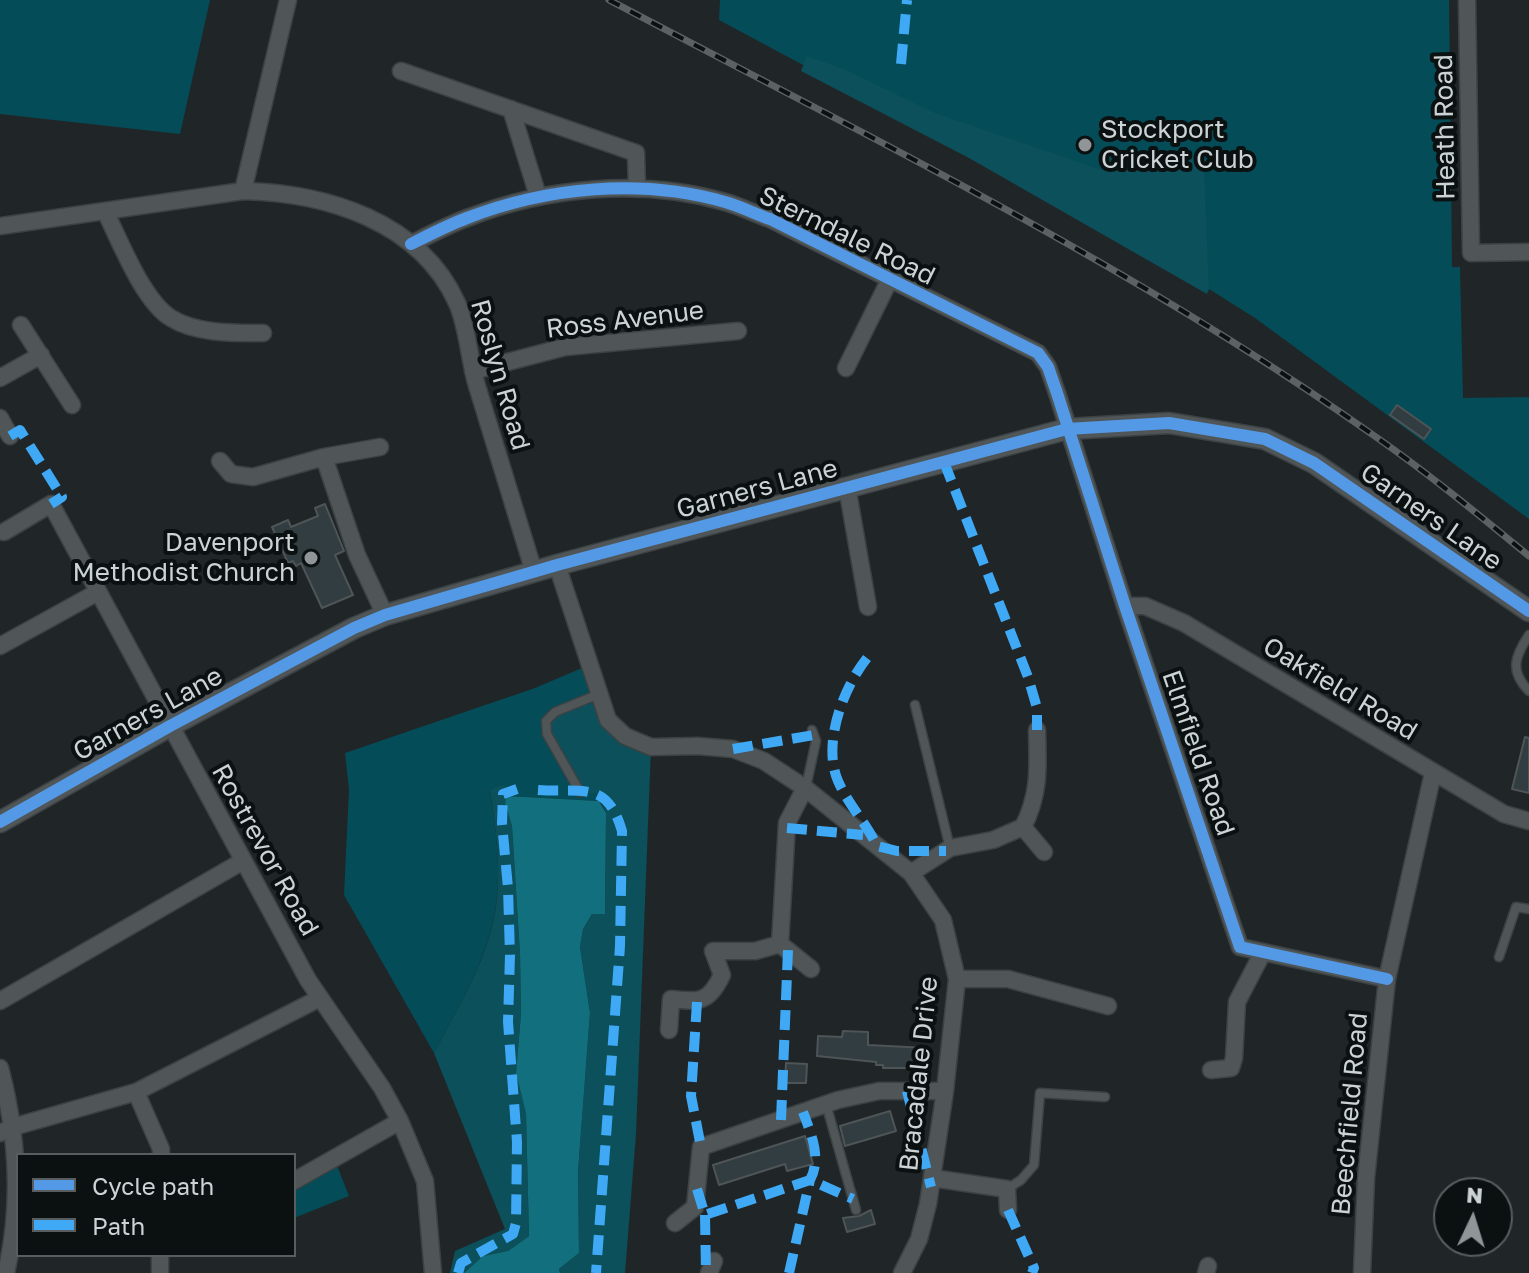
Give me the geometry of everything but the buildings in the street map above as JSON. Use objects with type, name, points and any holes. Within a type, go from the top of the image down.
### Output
[{"type":"street","points":[[243,191],[288,0]]},
{"type":"street","name":"Heath Road","points":[[1467,0],[1471,253],[1529,252]]},
{"type":"street","points":[[401,71],[636,153],[637,189]]},
{"type":"street","points":[[511,109],[538,196]]},
{"type":"street","name":"Sterndale Road","points":[[411,244],[466,218],[538,196],[637,189],[725,202],[770,219],[1038,353],[1048,367],[1067,429]]},
{"type":"street","name":"Roslyn Road","points":[[0,226],[243,191],[283,192],[321,199],[363,214],[411,244],[438,270],[458,305],[473,371],[534,572]]},
{"type":"street","points":[[105,211],[144,290],[170,318],[210,332],[263,333]]},
{"type":"street","points":[[846,368],[889,281]]},
{"type":"street","points":[[21,325],[72,405]]},
{"type":"street","name":"Ross Avenue","points":[[473,371],[565,347],[738,331]]},
{"type":"street","points":[[0,378],[41,355]]},
{"type":"street","points":[[0,418],[10,436]]},
{"type":"street","name":"Garners Lane","points":[[0,822],[170,726],[354,628],[385,615],[557,565],[1067,429],[1169,423],[1265,439],[1314,463],[1529,611]]},
{"type":"street","name":"Elmfield Road","points":[[1067,429],[1240,947],[1387,979]]},
{"type":"street","points":[[220,461],[231,474],[253,477],[324,457],[380,447]]},
{"type":"street","points":[[324,457],[357,555],[385,615]]},
{"type":"street","points":[[847,487],[868,607]]},
{"type":"street","name":"Rostrevor Road","points":[[4,532],[51,504],[320,998],[382,1088],[400,1121],[425,1181],[433,1273]]},
{"type":"street","name":"Bracadale Drive","points":[[557,565],[608,720],[625,736],[651,747],[733,749],[764,761],[805,788],[911,873],[943,920],[957,979],[945,1091],[919,1239],[902,1273]]},
{"type":"street","points":[[0,646],[98,592]]},
{"type":"street","name":"Oakfield Road","points":[[1125,606],[1145,606],[1184,623],[1504,814],[1529,821]]},
{"type":"street","points":[[911,873],[950,848],[993,840],[1023,827],[1034,806],[1038,773],[1037,730]]},
{"type":"street","name":"Beechfield Road","points":[[1362,1273],[1366,1178],[1387,979],[1433,773]]},
{"type":"street","points":[[780,944],[787,823],[805,788]]},
{"type":"street","points":[[1023,827],[1044,852]]},
{"type":"street","points":[[0,1001],[243,861]]},
{"type":"street","points":[[780,944],[811,969]]},
{"type":"street","points":[[669,1030],[671,999],[697,1002],[714,993],[722,975],[713,951],[755,951],[780,944]]},
{"type":"street","points":[[1211,1070],[1231,1068],[1237,1002],[1263,952]]},
{"type":"street","points":[[957,979],[1008,979],[1108,1006]]},
{"type":"street","points":[[6,1130],[136,1092],[320,998]]},
{"type":"street","points":[[0,1068],[16,1189]]},
{"type":"street","points":[[675,1223],[695,1207],[701,1147],[826,1104],[879,1091],[945,1091]]},
{"type":"street","points":[[136,1092],[161,1153]]},
{"type":"street","points":[[296,1180],[400,1121]]},
{"type":"street","points":[[932,1178],[1007,1189],[1008,1210]]},
{"type":"street","points":[[6,1273],[16,1204]]},
{"type":"lane","points":[[1529,635],[1514,664],[1517,678],[1529,691]]},
{"type":"lane","points":[[580,792],[547,734],[546,721],[555,712],[600,694]]},
{"type":"lane","points":[[915,705],[950,848]]},
{"type":"lane","points":[[805,788],[816,741],[812,730]]},
{"type":"lane","points":[[1499,957],[1516,907],[1529,909]]},
{"type":"lane","points":[[1007,1189],[1021,1180],[1034,1165],[1040,1093],[1105,1097]]},
{"type":"lane","points":[[826,1104],[856,1210]]},
{"type":"shaded area","points":[[0,0],[210,0],[180,134],[0,114]]},
{"type":"shaded area","points":[[720,0],[1449,0],[1452,267],[1460,267],[1463,398],[1529,397],[1529,519],[1255,318],[1173,263],[719,20]]},
{"type":"shaded area","points":[[807,56],[846,70],[935,113],[1102,170],[1203,152],[1207,294],[969,158],[801,71]]},
{"type":"shaded area","points":[[582,668],[591,697],[599,801],[506,796],[507,787],[490,790],[498,866],[491,931],[478,967],[434,1053],[344,895],[349,790],[345,753],[535,688]]},
{"type":"shaded area","points":[[600,694],[609,720],[651,747],[636,1134],[625,1273],[560,1273],[559,1269],[579,1253],[578,1171],[590,1013],[580,947],[583,929],[592,914],[605,913],[606,813],[597,794],[580,792],[545,729],[548,717]]},
{"type":"shaded area","points":[[502,785],[507,787],[505,803],[512,826],[520,954],[521,1014],[516,1073],[526,1114],[529,1236],[508,1251],[483,1256],[464,1273],[450,1273],[455,1251],[505,1229],[434,1053],[470,985],[491,932],[498,866],[490,790]]},
{"type":"shaded area","points":[[506,796],[599,801],[606,813],[605,914],[592,914],[583,929],[580,947],[590,1013],[578,1171],[579,1253],[559,1269],[560,1273],[464,1273],[483,1256],[508,1251],[529,1236],[526,1114],[516,1073],[521,1014],[520,954],[512,826]]},
{"type":"shaded area","points":[[336,1163],[349,1196],[296,1217],[296,1184]]},
{"type":"railway","points":[[609,0],[1000,206],[1191,316],[1376,437],[1529,556]]},
{"type":"marked path","points":[[901,64],[907,0]]},
{"type":"marked path","points":[[10,436],[20,430],[62,497],[51,504]]},
{"type":"marked path","points":[[944,462],[1028,677],[1037,708],[1037,730]]},
{"type":"marked path","points":[[867,658],[850,685],[838,717],[832,750],[838,781],[877,846],[897,851],[946,851]]},
{"type":"marked path","points":[[733,749],[814,735]]},
{"type":"marked path","points":[[458,1273],[461,1263],[513,1234],[516,1223],[517,1142],[508,1022],[508,888],[502,823],[503,794],[517,789]]},
{"type":"marked path","points":[[538,790],[591,792],[601,796],[616,815],[622,831],[620,946],[596,1273]]},
{"type":"marked path","points":[[787,828],[863,835]]},
{"type":"marked path","points":[[781,1120],[788,950]]},
{"type":"marked path","points":[[697,1002],[691,1096],[701,1147]]},
{"type":"marked path","points":[[907,1091],[931,1187]]},
{"type":"marked path","points":[[789,1273],[815,1163],[814,1146],[803,1112]]},
{"type":"marked path","points":[[697,1189],[705,1215],[810,1180],[853,1199]]},
{"type":"marked path","points":[[1008,1210],[1034,1268],[1032,1273]]},
{"type":"marked path","points":[[705,1215],[706,1273]]},
{"type":"cycle path","points":[[411,244],[498,207],[562,193],[628,188],[693,195],[731,204],[770,219],[1038,353],[1048,367],[1057,393],[1240,947],[1387,979]]},
{"type":"cycle path","points":[[0,822],[170,726],[354,628],[385,615],[557,565],[1067,429],[1169,423],[1265,439],[1314,463],[1529,611]]},
{"type":"place","name":"Stockport Cricket Club","points":[[1085,145]]},
{"type":"place","name":"Davenport Methodist Church","points":[[311,558]]}]
